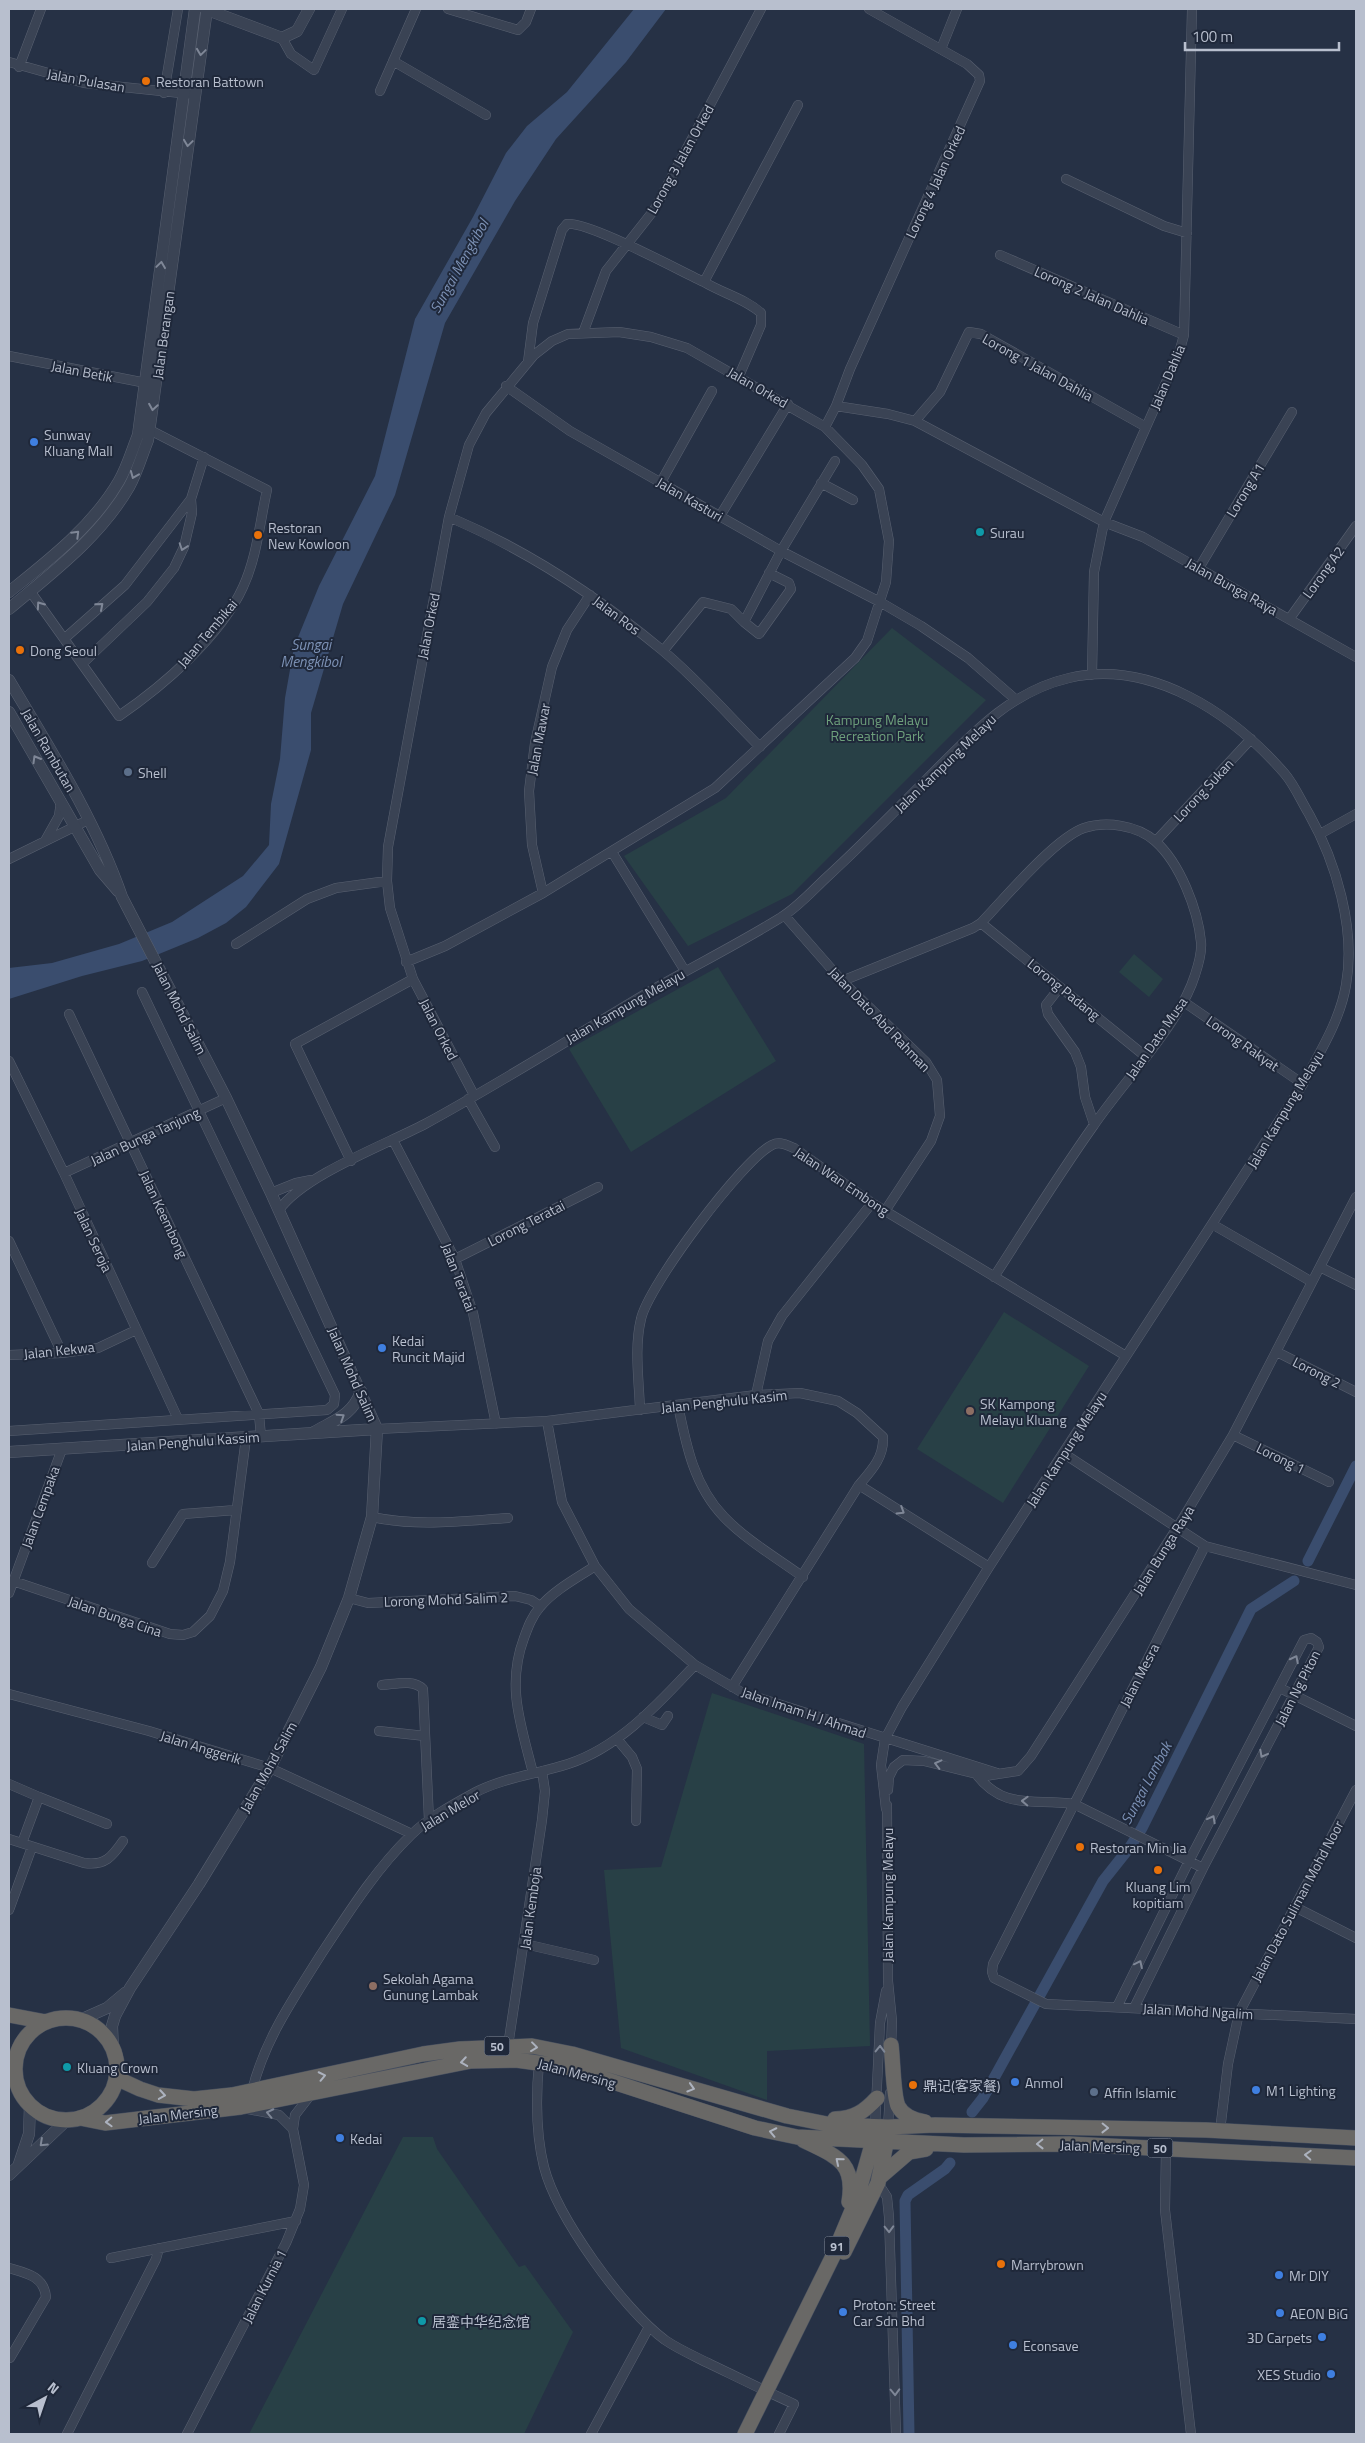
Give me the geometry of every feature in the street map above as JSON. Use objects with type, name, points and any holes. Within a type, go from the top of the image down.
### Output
[{"type":"highway","points":[[9,2015],[46,2022]]},
{"type":"highway","points":[[30,2106],[12,2072],[19,2050],[35,2030],[46,2022],[62,2018],[80,2020],[96,2028],[106,2038],[113,2050],[117,2064],[112,2093],[102,2106],[74,2119]]},
{"type":"highway","points":[[891,2045],[897,2105],[904,2114],[914,2120],[935,2125]]},
{"type":"highway","name":"Jalan Mersing","points":[[116,2078],[158,2095],[194,2099],[252,2091],[423,2054],[460,2049],[532,2046],[572,2054],[787,2116],[881,2135],[954,2145],[1069,2144],[1356,2158]]},
{"type":"highway","name":"Jalan Mersing","points":[[74,2119],[105,2123],[241,2107],[313,2091],[471,2061],[539,2062],[566,2067],[755,2128],[797,2137],[881,2135],[935,2125],[1263,2131],[1356,2138]]},
{"type":"highway","points":[[787,2116],[838,2119],[854,2116],[866,2110],[877,2098]]},
{"type":"highway","name":"50","points":[[30,2106],[43,2115],[58,2120],[74,2119]]},
{"type":"highway","name":"91","points":[[788,2345],[832,2278],[879,2180],[881,2135]]},
{"type":"highway","name":"91","points":[[745,2434],[833,2256],[881,2135]]},
{"type":"highway","points":[[797,2137],[829,2153],[846,2166],[852,2181],[849,2201],[833,2256]]},
{"type":"highway","points":[[879,2180],[909,2152],[954,2145]]},
{"type":"street","points":[[18,66],[41,9]]},
{"type":"street","points":[[164,93],[178,9]]},
{"type":"street","name":"Jalan Berangan","points":[[190,94],[196,9]]},
{"type":"street","points":[[206,9],[282,38],[292,35],[297,30],[305,11]]},
{"type":"street","name":"Jalan Berangan","points":[[9,608],[77,551],[106,520],[130,486],[148,440],[144,427],[190,94],[206,9]]},
{"type":"street","points":[[282,38],[291,54],[314,70],[342,9]]},
{"type":"street","points":[[380,91],[416,9]]},
{"type":"street","points":[[448,9],[518,30],[526,22],[531,9]]},
{"type":"street","name":"Lorong 3 Jalan Orked","points":[[583,333],[606,271],[654,210],[761,9]]},
{"type":"street","name":"Lorong 4 Jalan Orked","points":[[836,406],[850,369],[979,87],[979,75],[974,70],[941,48],[869,9]]},
{"type":"street","points":[[941,48],[956,9]]},
{"type":"street","name":"Jalan Dahlia","points":[[1092,675],[1094,572],[1104,522],[1179,353],[1184,335],[1192,9]]},
{"type":"street","points":[[393,61],[486,115]]},
{"type":"street","name":"Jalan Pulasan","points":[[9,62],[84,83],[164,93],[190,94]]},
{"type":"street","points":[[704,282],[798,105]]},
{"type":"street","points":[[1066,179],[1164,226],[1187,233]]},
{"type":"street","points":[[528,362],[533,323],[562,230],[567,224],[572,223],[626,244],[721,292],[754,306],[761,313],[761,325],[739,376]]},
{"type":"street","name":"Lorong 2 Jalan Dahlia","points":[[1000,255],[1184,335]]},
{"type":"street","name":"Jalan Orked","points":[[406,962],[445,946],[543,893],[715,788],[855,658],[867,641],[886,582],[889,541],[879,489],[862,464],[825,427],[788,404],[687,348],[651,337],[619,332],[583,333],[568,334],[552,340],[528,362],[506,386],[486,413],[469,445],[449,517],[388,847],[387,881],[390,908],[406,962],[495,1147]]},
{"type":"street","name":"Lorong 1 Jalan Dahlia","points":[[916,421],[940,392],[969,332],[981,334],[1146,427]]},
{"type":"street","name":"Jalan Betik","points":[[9,356],[151,384]]},
{"type":"street","name":"Jalan Kasturi","points":[[506,386],[570,431],[781,551],[880,602],[968,658],[1015,699]]},
{"type":"street","points":[[660,482],[712,391]]},
{"type":"street","points":[[720,516],[788,404]]},
{"type":"street","points":[[825,427],[836,406]]},
{"type":"street","name":"Jalan Bunga Raya","points":[[836,406],[888,414],[916,421],[1104,522],[1143,537],[1290,618],[1356,657]]},
{"type":"street","name":"Lorong A1","points":[[1199,568],[1292,412]]},
{"type":"street","name":"Jalan Berangan","points":[[9,592],[97,513],[120,480],[138,435],[144,427]]},
{"type":"street","name":"Jalan Tembikai","points":[[82,664],[119,716],[158,688],[194,653],[234,604],[244,586],[252,560],[267,490],[144,427]]},
{"type":"street","points":[[64,639],[125,585],[191,499],[204,457]]},
{"type":"street","points":[[744,622],[781,551],[835,461]]},
{"type":"street","points":[[821,483],[853,500]]},
{"type":"street","points":[[30,591],[82,664],[147,602],[174,568],[184,547],[192,513],[191,499]]},
{"type":"street","name":"Jalan Ros","points":[[449,517],[481,531],[532,558],[590,594],[664,651],[760,747]]},
{"type":"street","name":"Lorong A2","points":[[1290,618],[1356,526]]},
{"type":"street","points":[[664,651],[703,602],[731,609],[756,634],[761,633],[791,589],[788,583],[769,573]]},
{"type":"street","name":"Jalan Mawar","points":[[543,893],[532,844],[529,791],[535,743],[552,668],[567,630],[590,594]]},
{"type":"street","name":"Jalan Kampung Melayu","points":[[279,1210],[290,1198],[314,1180],[393,1140],[471,1097],[685,971],[785,916],[856,850],[987,719],[1015,699],[1067,678],[1092,675],[1134,677],[1179,691],[1218,714],[1251,739],[1288,777],[1320,834],[1341,890],[1348,934],[1346,984],[1332,1029],[1303,1084],[989,1567],[902,1706],[885,1739],[881,1764],[886,1809],[888,1981],[892,2021],[881,2135]]},
{"type":"street","name":"Jalan Rambutan","points":[[9,680],[61,768],[88,820]]},
{"type":"street","name":"Jalan Rambutan","points":[[9,712],[74,827]]},
{"type":"street","name":"Lorong Sukan","points":[[1156,841],[1251,739]]},
{"type":"street","points":[[45,842],[59,816],[61,801]]},
{"type":"street","points":[[1320,834],[1356,814]]},
{"type":"street","points":[[9,859],[88,820]]},
{"type":"street","name":"Jalan Mohd Salim","points":[[88,820],[111,865],[122,897],[226,1098],[279,1210],[377,1429],[372,1517],[349,1598],[321,1667],[270,1768],[199,1884],[130,1988],[114,2021],[113,2050]]},
{"type":"street","name":"Jalan Dato Musa","points":[[842,981],[981,923],[1041,860],[1068,836],[1081,829],[1096,825],[1124,827],[1141,831],[1156,841],[1174,866],[1194,904],[1202,944],[1195,976],[1184,1002],[1094,1124],[994,1277]]},
{"type":"street","name":"Jalan Mohd Salim","points":[[74,827],[100,870],[122,897]]},
{"type":"street","points":[[612,852],[685,971]]},
{"type":"street","points":[[236,944],[307,899],[336,888],[387,881]]},
{"type":"street","name":"Jalan Dato Abd Rahman","points":[[785,916],[842,981],[926,1062],[936,1080],[940,1116],[931,1141],[885,1211]]},
{"type":"street","name":"Lorong Padang","points":[[981,923],[1145,1056]]},
{"type":"street","points":[[351,1161],[295,1044],[413,979]]},
{"type":"street","points":[[1060,987],[1046,1005],[1048,1014],[1075,1052],[1081,1067],[1085,1096],[1094,1124]]},
{"type":"street","name":"Jalan Mohd Salim","points":[[142,992],[334,1395],[334,1404]]},
{"type":"street","name":"Lorong Rakyat","points":[[1184,1002],[1303,1084]]},
{"type":"street","name":"Jalan Keembong","points":[[69,1014],[259,1414]]},
{"type":"street","name":"Jalan Seroja","points":[[9,1061],[64,1173],[178,1419]]},
{"type":"street","name":"Jalan Bunga Tanjung","points":[[64,1173],[226,1098]]},
{"type":"street","name":"Jalan Teratai","points":[[393,1140],[455,1259],[473,1313],[496,1424]]},
{"type":"street","name":"Jalan Wan Embong","points":[[640,1410],[637,1344],[641,1318],[651,1294],[696,1228],[757,1155],[773,1145],[781,1143],[794,1148],[872,1203],[1126,1356]]},
{"type":"street","name":"Jalan Kampung Melayu","points":[[271,1193],[296,1183],[314,1180]]},
{"type":"street","name":"Lorong Teratai","points":[[455,1259],[598,1187]]},
{"type":"street","name":"Jalan Bunga Raya","points":[[1002,1775],[1018,1771],[1031,1756],[1177,1528],[1233,1435],[1356,1197]]},
{"type":"street","points":[[756,1395],[768,1341],[782,1316],[872,1203]]},
{"type":"street","points":[[1212,1224],[1312,1282]]},
{"type":"street","points":[[9,1241],[62,1353]]},
{"type":"street","points":[[1320,1267],[1356,1285]]},
{"type":"street","name":"Jalan Kekwa","points":[[9,1355],[62,1353],[98,1348],[136,1330]]},
{"type":"street","name":"Lorong 2","points":[[1277,1352],[1356,1392]]},
{"type":"street","points":[[310,1434],[346,1414],[358,1401],[361,1391]]},
{"type":"street","name":"Jalan Penghulu Kasim","points":[[377,1429],[548,1421],[756,1395],[800,1393],[838,1401],[871,1425],[883,1437],[884,1448],[875,1466],[860,1485],[732,1687]]},
{"type":"street","name":"Jalan Penghulu Kassim","points":[[9,1431],[327,1410],[334,1404]]},
{"type":"street","points":[[678,1405],[686,1448],[709,1498],[736,1529],[803,1577]]},
{"type":"street","points":[[259,1414],[261,1437]]},
{"type":"street","name":"Jalan Imam H J Ahmad","points":[[548,1421],[562,1502],[595,1566],[629,1609],[695,1665],[743,1693],[885,1739]]},
{"type":"street","name":"Jalan Penghulu Kassim","points":[[9,1452],[377,1429]]},
{"type":"street","name":"Lorong 1","points":[[1233,1435],[1329,1482]]},
{"type":"street","name":"Jalan Bunga Cina","points":[[13,1581],[170,1634],[183,1635],[192,1632],[210,1616],[223,1591],[230,1562],[246,1438]]},
{"type":"street","name":"Jalan Cempaka","points":[[9,1593],[62,1449]]},
{"type":"street","points":[[1063,1453],[1205,1546],[1356,1585]]},
{"type":"street","points":[[860,1485],[989,1567]]},
{"type":"street","points":[[152,1563],[183,1514],[236,1510]]},
{"type":"street","points":[[372,1517],[400,1523],[428,1524],[508,1518]]},
{"type":"street","name":"Jalan Mesra","points":[[1037,2001],[994,1978],[992,1972],[993,1964],[1205,1546]]},
{"type":"street","name":"Jalan Kemboja","points":[[508,2046],[545,1791],[516,1706],[514,1676],[518,1654],[530,1621],[540,1606],[595,1566]]},
{"type":"street","name":"Lorong Mohd Salim 2","points":[[349,1598],[368,1603],[515,1596],[531,1600],[540,1606]]},
{"type":"street","name":"Jalan Ng Piton","points":[[1117,2007],[1189,1861],[1304,1640],[1311,1638],[1318,1642],[1319,1647],[1203,1868],[1134,2008]]},
{"type":"street","name":"Jalan Melor","points":[[252,2091],[258,2065],[284,2014],[341,1924],[390,1856],[412,1834],[429,1820],[476,1792],[569,1764],[617,1739],[643,1717],[695,1665]]},
{"type":"street","points":[[382,1685],[413,1683],[418,1684],[424,1689],[429,1820]]},
{"type":"street","points":[[1280,1688],[1356,1726]]},
{"type":"street","name":"Jalan Anggerik","points":[[9,1694],[149,1731],[270,1768],[412,1834]]},
{"type":"street","points":[[643,1717],[662,1726],[668,1716]]},
{"type":"street","points":[[379,1731],[426,1736]]},
{"type":"street","points":[[617,1739],[632,1757],[637,1769],[636,1821]]},
{"type":"street","points":[[885,1739],[1002,1775]]},
{"type":"street","points":[[886,1809],[889,1777],[894,1768],[903,1760],[924,1761],[985,1776],[1002,1775]]},
{"type":"street","points":[[976,1774],[987,1787],[1001,1797],[1021,1801],[1053,1800],[1074,1804],[1203,1868]]},
{"type":"street","points":[[9,1784],[107,1824]]},
{"type":"street","name":"Jalan Dato Suliman Mohd Noor","points":[[1220,2131],[1228,2064],[1238,2013],[1356,1790]]},
{"type":"street","points":[[22,1843],[39,1797]]},
{"type":"street","points":[[9,1839],[84,1864],[95,1865],[103,1863],[112,1857],[122,1841]]},
{"type":"street","points":[[9,1910],[32,1847]]},
{"type":"street","points":[[1295,1907],[1356,1938]]},
{"type":"street","points":[[524,1944],[594,1960]]},
{"type":"street","name":"Jalan Kampung Melayu","points":[[881,2135],[877,2098],[880,2023],[888,1981]]},
{"type":"street","name":"Jalan Mohd Salim","points":[[80,2020],[107,2008],[130,1988]]},
{"type":"street","name":"Jalan Mohd Ngalim","points":[[1037,2001],[1046,2004],[1356,2019]]},
{"type":"street","points":[[539,2062],[539,2131],[548,2178],[566,2215],[595,2262],[620,2296],[650,2327],[679,2348],[794,2404],[780,2434]]},
{"type":"street","points":[[293,2129],[295,2115],[313,2091]]},
{"type":"street","points":[[18,2166],[29,2134],[30,2106]]},
{"type":"street","points":[[241,2107],[279,2115],[293,2129]]},
{"type":"street","points":[[9,2175],[74,2119]]},
{"type":"street","name":"Jalan Kurnia 1","points":[[187,2434],[296,2221],[304,2185],[293,2129]]},
{"type":"street","points":[[1166,2148],[1165,2210],[1191,2434]]},
{"type":"street","points":[[879,2180],[887,2197],[889,2217],[896,2434]]},
{"type":"street","points":[[111,2258],[296,2221]]},
{"type":"street","points":[[67,2434],[156,2259],[159,2248]]},
{"type":"street","points":[[9,2268],[27,2272],[37,2279],[45,2287],[46,2297],[10,2358]]},
{"type":"street","points":[[592,2434],[650,2327]]},
{"type":"green space","name":"Kampung Melayu Recreation Park","points":[[892,628],[986,700],[792,894],[688,946],[624,856],[726,798]]},
{"type":"green space","points":[[1134,954],[1163,979],[1149,997],[1119,972]]},
{"type":"green space","points":[[718,967],[776,1061],[631,1152],[569,1049]]},
{"type":"green space","points":[[1004,1312],[1089,1366],[1003,1503],[917,1449]]},
{"type":"green space","points":[[712,1693],[864,1744],[870,2046],[767,2051],[767,2100],[621,2048],[604,1870],[661,1867]]},
{"type":"green space","points":[[403,2137],[433,2137],[437,2149],[519,2267],[525,2265],[573,2332],[524,2434],[249,2434]]},
{"type":"water","name":"Sungai Mengkibol","points":[[634,9],[666,9],[626,62],[556,139],[515,201],[445,323],[395,495],[343,604],[311,713],[311,750],[279,864],[246,907],[226,923],[198,938],[142,961],[82,976],[9,999],[9,968],[52,963],[119,944],[172,922],[243,876],[269,845],[271,804],[280,759],[285,698],[294,647],[319,586],[375,476],[415,319],[473,217],[506,153],[527,126],[567,92]]},
{"type":"waterway","name":"Sungai Lambak","points":[[1308,1561],[1356,1466]]},
{"type":"waterway","name":"Sungai Lambak","points":[[972,2112],[983,2098],[1103,1881],[1130,1847],[1142,1828],[1251,1609],[1294,1581]]},
{"type":"waterway","name":"Sungai Lambak","points":[[909,2434],[905,2201],[908,2195],[945,2169],[950,2163]]},
{"type":"place","name":"Restoran Battown","points":[[146,81]]},
{"type":"place","name":"Sunway Kluang Mall","points":[[34,442]]},
{"type":"place","name":"Surau","points":[[980,532]]},
{"type":"place","name":"Restoran New Kowloon","points":[[258,535]]},
{"type":"place","name":"Dong Seoul","points":[[20,650]]},
{"type":"place","name":"Shell","points":[[128,772]]},
{"type":"place","name":"Kedai Runcit Majid","points":[[382,1348]]},
{"type":"place","name":"SK Kampong Melayu Kluang","points":[[970,1411]]},
{"type":"place","name":"Restoran Min Jia","points":[[1080,1847]]},
{"type":"place","name":"Kluang Lim kopitiam","points":[[1158,1870]]},
{"type":"place","name":"Sekolah Agama Gunung Lambak","points":[[373,1986]]},
{"type":"place","name":"Kluang Crown","points":[[67,2067]]},
{"type":"place","name":"Anmol","points":[[1015,2082]]},
{"type":"place","name":"鼎记(客家餐)","points":[[913,2085]]},
{"type":"place","name":"M1 Lighting","points":[[1256,2090]]},
{"type":"place","name":"Affin Islamic","points":[[1094,2092]]},
{"type":"place","name":"Kedai","points":[[340,2138]]},
{"type":"place","name":"Marrybrown","points":[[1001,2264]]},
{"type":"place","name":"Mr DIY","points":[[1279,2275]]},
{"type":"place","name":"Proton: Street Car Sdn Bhd","points":[[843,2312]]},
{"type":"place","name":"AEON BiG","points":[[1280,2313]]},
{"type":"place","name":"居銮中华纪念馆","points":[[422,2321]]},
{"type":"place","name":"3D Carpets","points":[[1322,2337]]},
{"type":"place","name":"Econsave","points":[[1013,2345]]},
{"type":"place","name":"XES Studio","points":[[1331,2374]]}]
